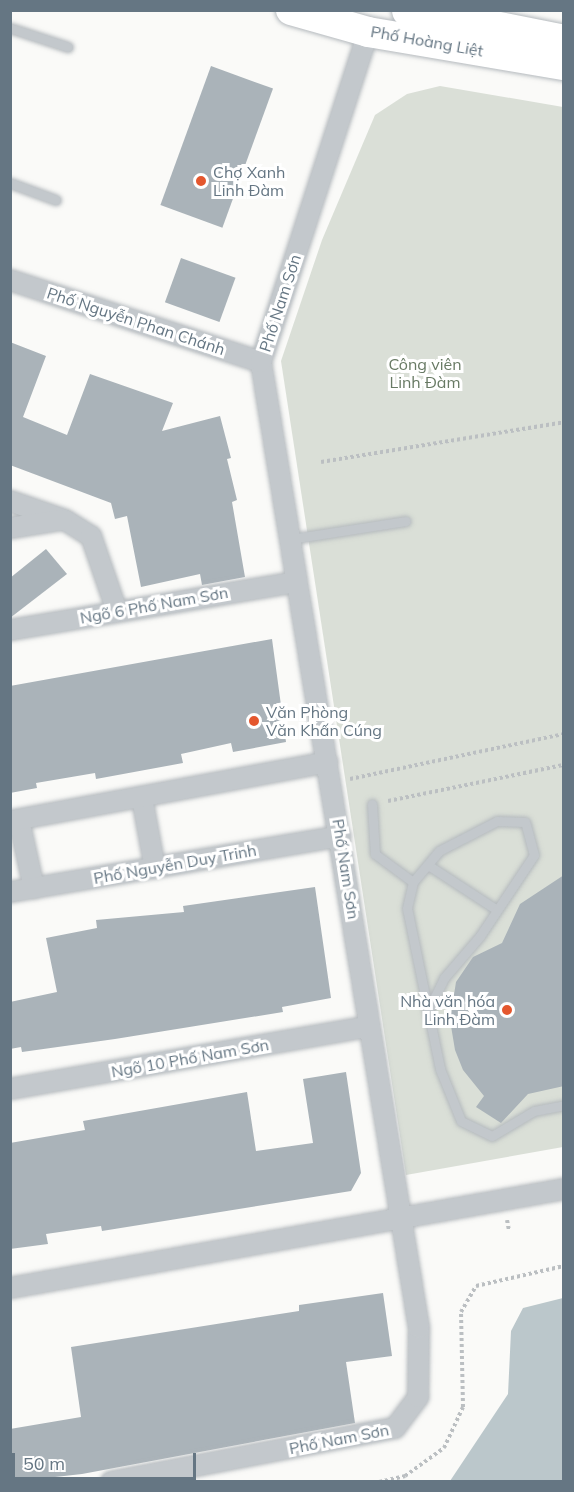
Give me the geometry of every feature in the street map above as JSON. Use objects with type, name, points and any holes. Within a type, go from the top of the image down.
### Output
[{"type":"highway","points":[[408,10],[564,41]]},
{"type":"main road","name":"Phố Hoàng Liệt","points":[[291,10],[368,32],[564,65]]},
{"type":"street","name":"Phố Nam Sơn","points":[[111,1482],[395,1428],[418,1397],[419,1328],[398,1221],[332,783],[261,362],[368,32]]},
{"type":"street","name":"Phố Nguyễn Phan Chánh","points":[[10,280],[261,362]]},
{"type":"street","points":[[10,501],[65,520],[91,536],[117,611]]},
{"type":"street","points":[[10,528],[65,520]]},
{"type":"street","name":"Ngõ 6 Phố Nam Sơn","points":[[10,630],[297,582]]},
{"type":"street","points":[[34,888],[15,820],[328,762]]},
{"type":"street","points":[[142,798],[155,868]]},
{"type":"street","name":"Phố Nguyễn Duy Trinh","points":[[10,892],[340,836]]},
{"type":"street","name":"Ngõ 10 Phố Nam Sơn","points":[[10,1089],[370,1026]]},
{"type":"street","points":[[10,1288],[398,1221],[564,1189]]},
{"type":"lane","points":[[10,28],[68,47]]},
{"type":"lane","points":[[10,183],[56,200]]},
{"type":"lane","points":[[290,538],[406,521]]},
{"type":"lane","points":[[372,804],[375,854],[413,882]]},
{"type":"lane","points":[[428,1011],[444,978],[497,910],[534,855],[525,822],[497,821],[439,851],[413,882],[407,908],[428,1011],[440,1069],[461,1121],[492,1136],[534,1111],[564,1105]]},
{"type":"lane","points":[[428,865],[497,910]]},
{"type":"path","points":[[321,462],[564,422]]},
{"type":"path","points":[[332,783],[564,734]]},
{"type":"path","points":[[372,804],[564,765]]},
{"type":"path","points":[[379,1482],[405,1476],[444,1448],[463,1407],[461,1312],[476,1286],[564,1266]]},
{"type":"green space","name":"Công viên Linh Đàm","points":[[440,86],[563,107],[563,1147],[406,1175],[281,361],[322,240],[375,115],[407,94]]},
{"type":"shaded area","points":[[563,1298],[563,1481],[450,1481],[508,1394],[511,1331],[523,1308]]},
{"type":"building","points":[[211,66],[273,89],[222,228],[160,205]]},
{"type":"building","points":[[181,258],[236,278],[219,322],[165,302]]},
{"type":"building","points":[[10,342],[46,356],[23,417],[67,435],[90,374],[173,403],[162,431],[220,416],[231,458],[227,459],[237,500],[232,502],[245,577],[202,585],[200,574],[141,587],[127,516],[115,519],[111,503],[10,465]]},
{"type":"building","points":[[46,549],[67,574],[10,618],[10,578]]},
{"type":"building","points":[[272,639],[286,742],[233,752],[231,743],[181,754],[183,763],[96,779],[95,773],[36,783],[37,788],[10,793],[10,686]]},
{"type":"building","name":"Nhà văn hóa Linh Đàm","points":[[564,875],[564,1086],[528,1094],[501,1123],[476,1107],[484,1096],[463,1070],[455,1050],[450,1020],[456,982],[473,957],[502,943],[520,904]]},
{"type":"building","points":[[315,887],[331,998],[282,1007],[283,1012],[115,1039],[22,1052],[21,1047],[10,1049],[10,1002],[57,992],[46,938],[97,928],[96,920],[184,912],[183,906]]},
{"type":"building","points":[[346,1072],[361,1173],[351,1191],[102,1231],[101,1226],[46,1234],[48,1244],[10,1249],[10,1143],[85,1130],[83,1121],[247,1092],[256,1151],[313,1143],[303,1079]]},
{"type":"building","points":[[383,1293],[392,1356],[346,1362],[355,1423],[82,1474],[10,1482],[10,1429],[81,1417],[71,1347],[299,1311],[299,1305]]},
{"type":"place","name":"Chợ Xanh Linh Đàm","points":[[201,181]]},
{"type":"place","name":"Văn Phòng Văn Khấn Cúng","points":[[254,721]]},
{"type":"place","name":"Nhà văn hóa Linh Đàm","points":[[507,1010]]}]
